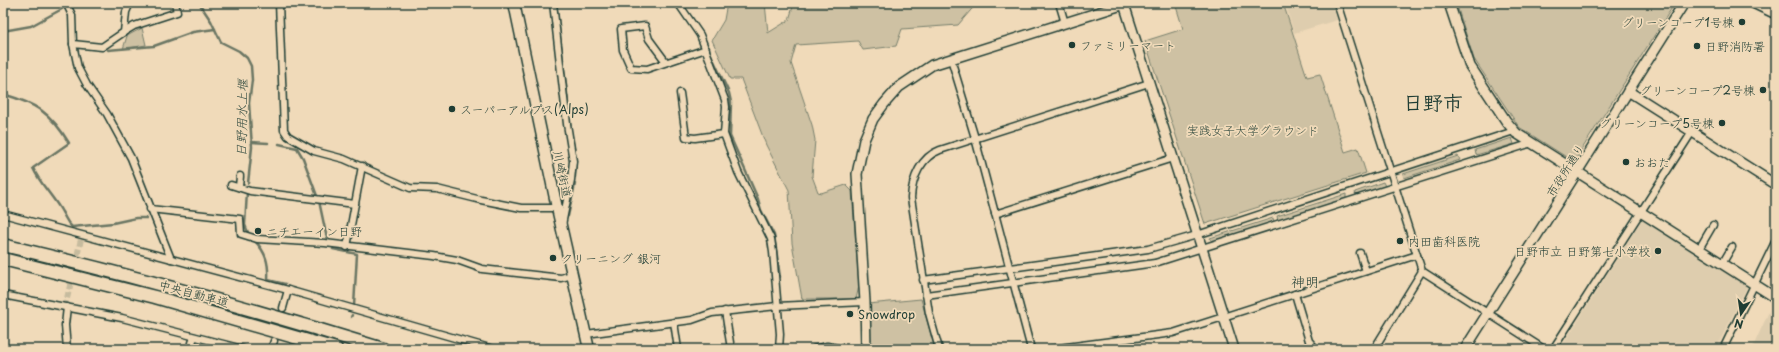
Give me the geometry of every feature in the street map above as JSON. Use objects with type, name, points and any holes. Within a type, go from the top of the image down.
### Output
[{"type":"highway","name":"中央自動車道","points":[[3,244],[99,267],[242,306],[383,349]]},
{"type":"highway","name":"中央自動車道","points":[[3,259],[155,297],[336,349]]},
{"type":"main road","name":"川崎街道","points":[[514,3],[557,208],[589,349]]},
{"type":"street","points":[[66,3],[72,15],[73,44],[78,68],[86,85],[107,114],[131,158],[171,259]]},
{"type":"street","points":[[124,32],[126,12],[130,3]]},
{"type":"street","points":[[73,44],[102,47],[134,26],[177,12],[175,3]]},
{"type":"street","points":[[279,3],[284,130],[288,136],[314,151],[344,159],[410,188],[437,189],[521,208],[557,208]]},
{"type":"street","points":[[553,3],[567,124],[573,161],[562,227]]},
{"type":"street","points":[[678,3],[700,35],[706,49],[725,100],[726,107],[724,134],[738,172],[771,239],[780,334],[779,349]]},
{"type":"street","points":[[1059,3],[1065,23]]},
{"type":"street","points":[[866,349],[865,302],[857,189],[859,163],[864,140],[874,120],[890,96],[910,79],[932,65],[1125,3],[1201,249],[1234,349]]},
{"type":"street","points":[[1337,3],[1422,271],[1544,349]]},
{"type":"street","points":[[1449,3],[1470,66],[1514,131],[1776,298]]},
{"type":"street","name":"市役所通り","points":[[1465,349],[1684,3]]},
{"type":"street","points":[[1753,3],[1773,13],[1775,3]]},
{"type":"street","points":[[666,62],[650,39],[645,26],[621,29],[623,50],[631,68],[647,69],[706,49]]},
{"type":"street","points":[[951,59],[975,138],[1031,349]]},
{"type":"street","points":[[940,349],[928,313],[911,198],[911,188],[918,172],[931,153],[1149,83]]},
{"type":"street","points":[[1628,91],[1776,185]]},
{"type":"street","points":[[680,93],[686,137],[694,138],[724,134]]},
{"type":"street","points":[[923,280],[1148,249],[1197,235],[1514,131]]},
{"type":"street","points":[[1553,349],[1692,132]]},
{"type":"street","points":[[926,295],[1155,263],[1532,143]]},
{"type":"street","points":[[995,214],[1173,158]]},
{"type":"street","points":[[346,247],[362,166]]},
{"type":"street","points":[[239,187],[240,176]]},
{"type":"street","points":[[231,185],[250,191],[355,204]]},
{"type":"street","points":[[150,209],[240,219],[241,234],[257,239],[324,243],[450,259],[482,269],[560,278],[572,276]]},
{"type":"street","points":[[3,214],[288,290],[493,349]]},
{"type":"street","points":[[1699,249],[1713,225]]},
{"type":"street","points":[[1723,349],[1757,285],[1776,240]]},
{"type":"street","points":[[1722,264],[1732,247]]},
{"type":"street","points":[[1360,253],[1366,271]]},
{"type":"street","points":[[1051,349],[1173,333],[1417,255]]},
{"type":"street","points":[[1374,349],[1422,271]]},
{"type":"street","points":[[283,308],[288,290]]},
{"type":"street","points":[[1295,294],[1309,341],[1316,349]]},
{"type":"street","points":[[3,295],[122,318],[243,349]]},
{"type":"street","points":[[586,334],[692,320],[712,313],[725,311],[777,306],[865,302]]},
{"type":"street","points":[[67,349],[65,325],[68,307]]},
{"type":"street","points":[[725,311],[731,349]]},
{"type":"street","points":[[674,322],[678,349]]},
{"type":"street","points":[[190,349],[194,337]]},
{"type":"street","points":[[272,349],[274,341]]},
{"type":"street","points":[[1115,341],[1119,349]]},
{"type":"street","points":[[814,349],[827,346],[844,349]]},
{"type":"shaded area","points":[[1285,3],[1332,3],[1337,20],[1294,33]]},
{"type":"shaded area","name":"日野市立 日野第七小学校","points":[[1643,218],[1748,285],[1716,349],[1560,349]]},
{"type":"shaded area","points":[[1776,296],[1776,349],[1752,349]]},
{"type":"green space","points":[[727,3],[765,3],[768,33],[789,20],[794,3],[864,3],[866,8],[868,3],[977,3],[958,25],[902,29],[896,46],[863,50],[858,41],[796,45],[791,63],[812,125],[815,140],[812,176],[818,192],[821,193],[846,185],[852,191],[859,286],[856,299],[802,299],[792,243],[789,190],[766,145],[741,79],[730,79],[712,40],[724,20]]},
{"type":"green space","name":"実践女子大学グラウンド","points":[[1175,3],[1283,3],[1307,77],[1320,74],[1345,152],[1358,148],[1366,173],[1205,224],[1145,41],[1183,29]]},
{"type":"green space","points":[[1456,3],[1675,3],[1575,160],[1571,160],[1519,127],[1474,59]]},
{"type":"green space","points":[[142,28],[146,45],[123,49],[127,36]]},
{"type":"green space","points":[[1512,138],[1514,144],[1476,155],[1475,150]]},
{"type":"green space","points":[[1458,156],[1460,160],[1404,178],[1403,174]]},
{"type":"green space","points":[[1383,182],[1385,186],[1356,196],[1355,192]]},
{"type":"green space","points":[[1346,194],[1346,198],[1278,221],[1277,216]]},
{"type":"green space","points":[[1273,218],[1274,222],[1212,242],[1210,238]]},
{"type":"green space","points":[[921,299],[935,349],[868,349],[868,304]]},
{"type":"waterway","name":"日野用水上堰","points":[[199,3],[211,21],[221,42],[239,51],[247,58],[251,66],[252,80],[249,103],[252,147],[248,183]]},
{"type":"waterway","points":[[556,3],[568,102]]},
{"type":"waterway","points":[[3,31],[31,26],[62,9]]},
{"type":"waterway","points":[[108,50],[154,46],[193,32],[215,29]]},
{"type":"waterway","points":[[707,46],[729,93],[731,102],[730,136],[758,199],[761,210],[774,235],[780,277]]},
{"type":"waterway","points":[[3,94],[25,102],[42,111],[62,132],[69,143],[33,168],[67,222],[72,227],[113,223],[136,218],[147,218]]},
{"type":"waterway","points":[[569,120],[576,161],[575,177]]},
{"type":"waterway","points":[[251,142],[268,143]]},
{"type":"waterway","points":[[279,144],[297,148],[303,158],[317,196]]},
{"type":"waterway","points":[[568,216],[575,184]]},
{"type":"waterway","name":"日野用水上堰","points":[[247,192],[245,225],[249,235]]},
{"type":"waterway","points":[[319,201],[326,234],[329,241]]},
{"type":"waterway","name":"日野用水上堰","points":[[254,240],[266,258],[268,280],[285,284]]},
{"type":"waterway","points":[[333,249],[357,254],[354,306]]},
{"type":"tunnel","points":[[65,307],[82,235]]},
{"type":"place","name":"グリーンコープ1号棟","points":[[1742,22]]},
{"type":"place","name":"ファミリーマート","points":[[1072,45]]},
{"type":"place","name":"日野消防署","points":[[1697,46]]},
{"type":"place","name":"グリーンコープ2号棟","points":[[1763,90]]},
{"type":"place","name":"スーパーアルプス(Alps)","points":[[452,109]]},
{"type":"place","name":"グリーンコープ5号棟","points":[[1722,123]]},
{"type":"place","name":"おおた","points":[[1626,162]]},
{"type":"place","name":"ニチエーイン日野","points":[[258,231]]},
{"type":"place","name":"内田歯科医院","points":[[1400,241]]},
{"type":"place","name":"日野市立 日野第七小学校","points":[[1658,251]]},
{"type":"place","name":"クリーニング 銀河","points":[[553,258]]},
{"type":"place","name":"Snowdrop","points":[[850,314]]},
{"type":"district","name":"日野市","points":[[1433,102]]},
{"type":"district","name":"神明","points":[[1305,281]]}]
